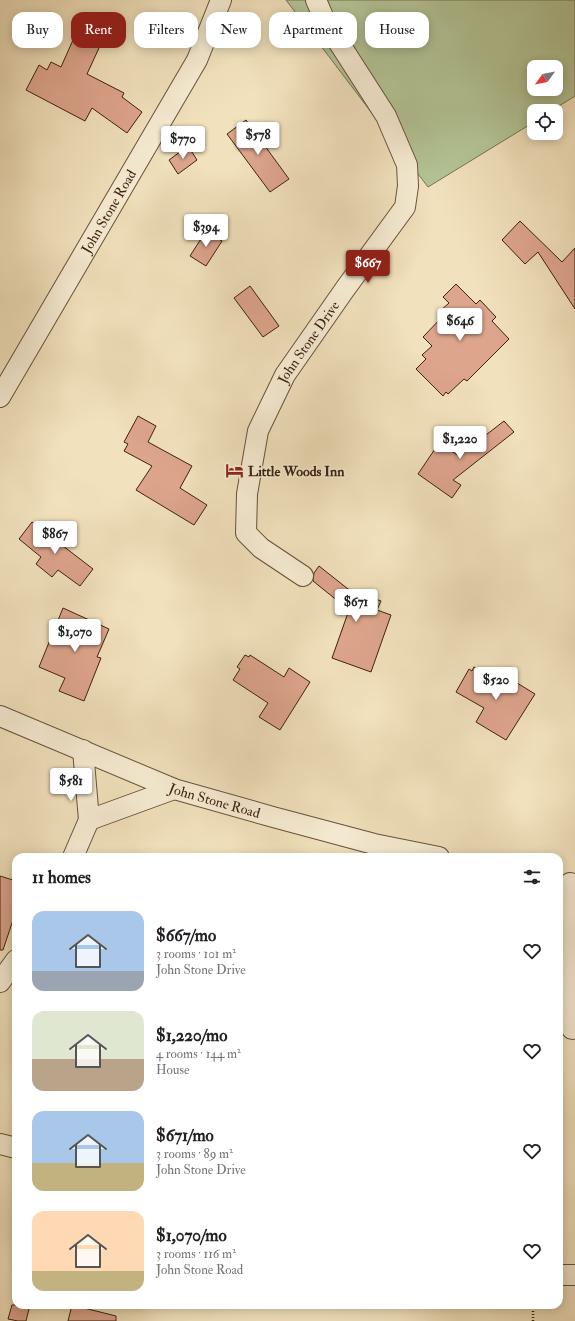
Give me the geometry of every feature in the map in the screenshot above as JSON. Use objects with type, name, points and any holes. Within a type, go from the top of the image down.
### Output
[{"type":"street","name":"John Stone Road","points":[[0,397],[197,60],[221,0]]},
{"type":"street","name":"John Stone Drive","points":[[303,576],[261,548],[246,533],[247,494],[258,431],[285,375],[405,207],[408,186],[407,165],[386,116],[325,21],[316,0]]},
{"type":"street","name":"John Stone Road","points":[[0,716],[174,789],[374,844],[419,853]]},
{"type":"street","points":[[75,853],[89,820],[83,750]]},
{"type":"street","points":[[89,820],[174,789]]},
{"type":"street","points":[[568,882],[572,1029]]},
{"type":"street","points":[[0,982],[12,966]]},
{"type":"street","points":[[0,1144],[12,1147]]},
{"type":"street","points":[[563,1275],[575,1275]]},
{"type":"path","points":[[533,1309],[533,1321]]},
{"type":"green space","points":[[286,0],[575,0],[575,96],[562,104],[527,104],[527,126],[428,187],[322,48],[357,48],[357,12],[295,12]]},
{"type":"building","points":[[71,44],[71,48],[99,48],[87,74],[124,93],[122,97],[142,112],[127,133],[92,108],[85,121],[26,90],[39,65],[47,70],[51,62],[61,67]]},
{"type":"building","points":[[246,120],[289,179],[270,192],[227,134]]},
{"type":"building","points":[[188,146],[197,160],[178,174],[169,160]]},
{"type":"building","points":[[520,221],[562,262],[575,248],[575,309],[538,252],[525,264],[502,240]]},
{"type":"building","points":[[206,231],[222,241],[206,266],[190,256]]},
{"type":"building","points":[[456,284],[476,304],[480,300],[496,317],[492,321],[509,339],[467,381],[464,379],[448,394],[446,392],[443,396],[416,369],[426,359],[422,355],[432,346],[423,337],[444,315],[440,311],[449,303],[443,297]]},
{"type":"building","points":[[250,286],[279,326],[263,337],[234,298]]},
{"type":"building","points":[[138,416],[156,426],[148,442],[192,466],[180,488],[207,505],[194,525],[136,490],[152,466],[124,451],[128,444],[124,442]]},
{"type":"building","points":[[504,421],[514,432],[453,480],[461,485],[452,498],[418,474],[439,443],[459,456]]},
{"type":"building","points":[[32,522],[93,569],[80,586],[58,570],[52,577],[36,564],[41,557],[19,539]]},
{"type":"building","points":[[319,566],[348,589],[381,601],[377,610],[391,615],[371,672],[332,658],[349,610],[313,581],[314,573]]},
{"type":"building","points":[[63,608],[109,629],[97,657],[101,658],[84,701],[59,691],[65,678],[39,667]]},
{"type":"building","points":[[245,655],[249,657],[250,655],[284,677],[289,668],[310,682],[280,730],[259,717],[268,703],[233,680],[240,669],[237,667]]},
{"type":"building","points":[[474,667],[505,685],[509,678],[535,694],[506,740],[476,722],[484,708],[456,692],[469,669],[472,671]]},
{"type":"building","points":[[0,876],[12,880],[12,923],[3,950],[0,950]]},
{"type":"building","points":[[12,1305],[12,1309],[29,1309],[26,1321],[8,1319]]},
{"type":"building","points":[[71,1309],[88,1309],[116,1316],[116,1321],[68,1321]]},
{"type":"place","name":"Little Woods Inn","points":[[235,471]]}]
